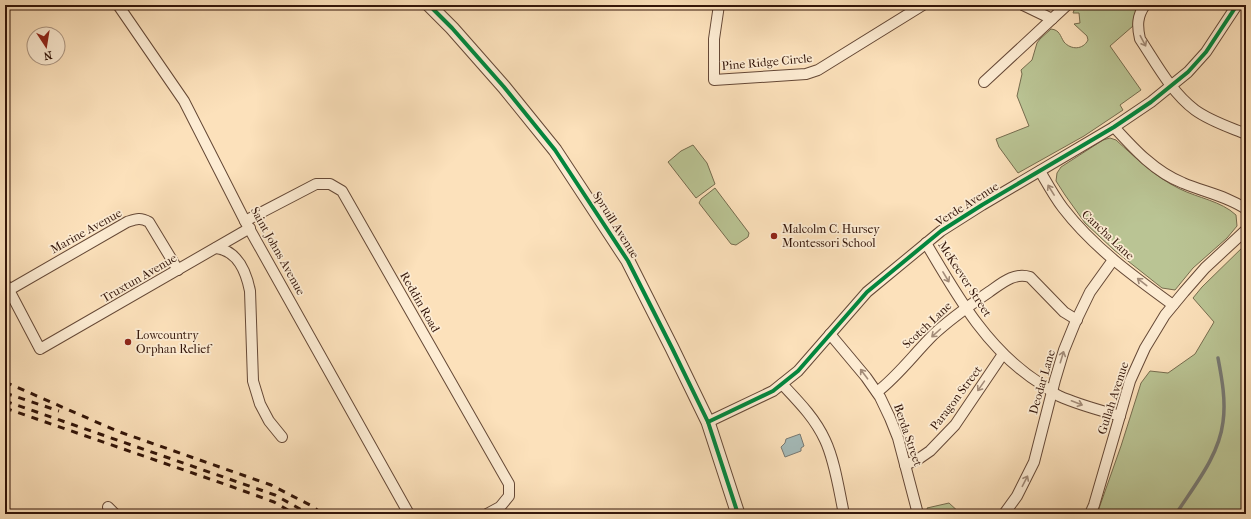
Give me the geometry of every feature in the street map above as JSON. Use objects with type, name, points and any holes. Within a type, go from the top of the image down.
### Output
[{"type":"street","name":"Saint Johns Avenue","points":[[118,5],[184,101],[247,224],[409,514]]},
{"type":"street","name":"Spruill Avenue","points":[[429,5],[500,81],[555,150],[628,261],[708,422],[738,514]]},
{"type":"street","name":"Pine Ridge Circle","points":[[718,5],[714,39],[714,80],[806,74],[818,70],[923,5]]},
{"type":"street","points":[[1024,5],[1052,20]]},
{"type":"street","points":[[984,82],[1052,20],[1066,5]]},
{"type":"street","points":[[1145,5],[1140,12],[1138,20],[1140,38],[1171,85],[1186,103],[1196,111],[1213,120],[1245,130]]},
{"type":"street","name":"Verde Avenue","points":[[708,422],[773,391],[798,371],[867,292],[940,231],[1114,127],[1151,102],[1188,72],[1206,52],[1237,5]]},
{"type":"street","points":[[1114,127],[1149,163],[1182,183],[1235,201],[1246,209]]},
{"type":"street","name":"Cancha Lane","points":[[1040,171],[1061,206],[1085,234],[1113,260],[1173,305]]},
{"type":"street","name":"Reddin Road","points":[[247,224],[316,184],[330,184],[342,191],[510,484],[509,496],[500,507],[487,514]]},
{"type":"street","name":"Marine Avenue","points":[[7,287],[127,222],[143,218],[149,222],[178,270]]},
{"type":"street","name":"Truxtun Avenue","points":[[7,287],[40,349],[216,248],[247,224]]},
{"type":"street","name":"Gullah Avenue","points":[[1090,514],[1094,505],[1130,381],[1145,348],[1173,305],[1205,268],[1246,230]]},
{"type":"street","name":"McKeever Street","points":[[926,243],[966,308],[986,336],[1011,362],[1030,378],[1057,395],[1081,405],[1120,416]]},
{"type":"street","points":[[216,248],[228,252],[237,258],[247,277],[250,291],[253,381],[260,404],[269,421],[282,437]]},
{"type":"street","name":"Deodar Lane","points":[[1004,514],[1017,496],[1034,462],[1064,350],[1090,292],[1113,260]]},
{"type":"street","name":"Scotch Lane","points":[[877,392],[889,383],[934,334],[966,308],[1008,279],[1017,275],[1030,277],[1064,312],[1077,320]]},
{"type":"street","name":"Berda Street","points":[[830,334],[847,353],[877,392],[890,418],[905,465],[918,514]]},
{"type":"street","name":"Paragon Street","points":[[905,465],[917,460],[930,451],[950,430],[1004,354]]},
{"type":"street","points":[[782,384],[811,417],[825,440],[844,514]]},
{"type":"green space","points":[[1076,5],[1142,5],[1135,14],[1133,26],[1110,46],[1141,90],[1120,105],[1123,110],[1084,136],[1018,173],[999,147],[996,139],[1029,126],[1017,96],[1022,74],[1021,70],[1032,60],[1037,43],[1040,39],[1051,29],[1058,32],[1064,42],[1073,48],[1083,46],[1088,40],[1087,36],[1074,24],[1080,23],[1079,13],[1073,13]]},
{"type":"green space","points":[[1110,138],[1116,140],[1162,179],[1187,192],[1223,206],[1236,215],[1237,226],[1227,238],[1193,268],[1175,290],[1162,288],[1114,250],[1085,223],[1056,181],[1057,173],[1061,167],[1103,140]]},
{"type":"green space","points":[[693,145],[707,163],[715,184],[696,198],[668,162],[681,151]]},
{"type":"green space","points":[[715,188],[749,233],[748,237],[736,245],[731,244],[699,203],[701,199]]},
{"type":"green space","points":[[1246,244],[1246,514],[1097,514],[1141,383],[1150,371],[1168,373],[1195,354],[1214,322],[1193,298],[1202,287]]},
{"type":"green space","points":[[949,503],[961,514],[929,514],[927,508]]},
{"type":"water","points":[[800,434],[804,446],[801,448],[801,451],[785,457],[781,447],[785,443],[786,439]]},
{"type":"waterway","points":[[1176,514],[1205,470],[1221,435],[1224,414],[1224,398],[1218,358]]},
{"type":"railway","points":[[5,382],[117,431],[271,485],[310,505],[323,514]]},
{"type":"railway","points":[[5,393],[59,411]]},
{"type":"railway","points":[[5,401],[275,495],[309,514]]},
{"type":"railway","points":[[5,408],[274,502],[295,514]]},
{"type":"cycle path","points":[[429,5],[452,28],[504,87],[555,150],[628,261],[708,422],[738,514]]},
{"type":"cycle path","points":[[708,422],[773,391],[798,371],[867,292],[941,231],[1114,127],[1151,102],[1188,72],[1206,52],[1237,5]]},
{"type":"place","name":"Malcolm C. Hursey Montessori School","points":[[774,236]]},
{"type":"place","name":"Lowcountry Orphan Relief","points":[[128,342]]}]
